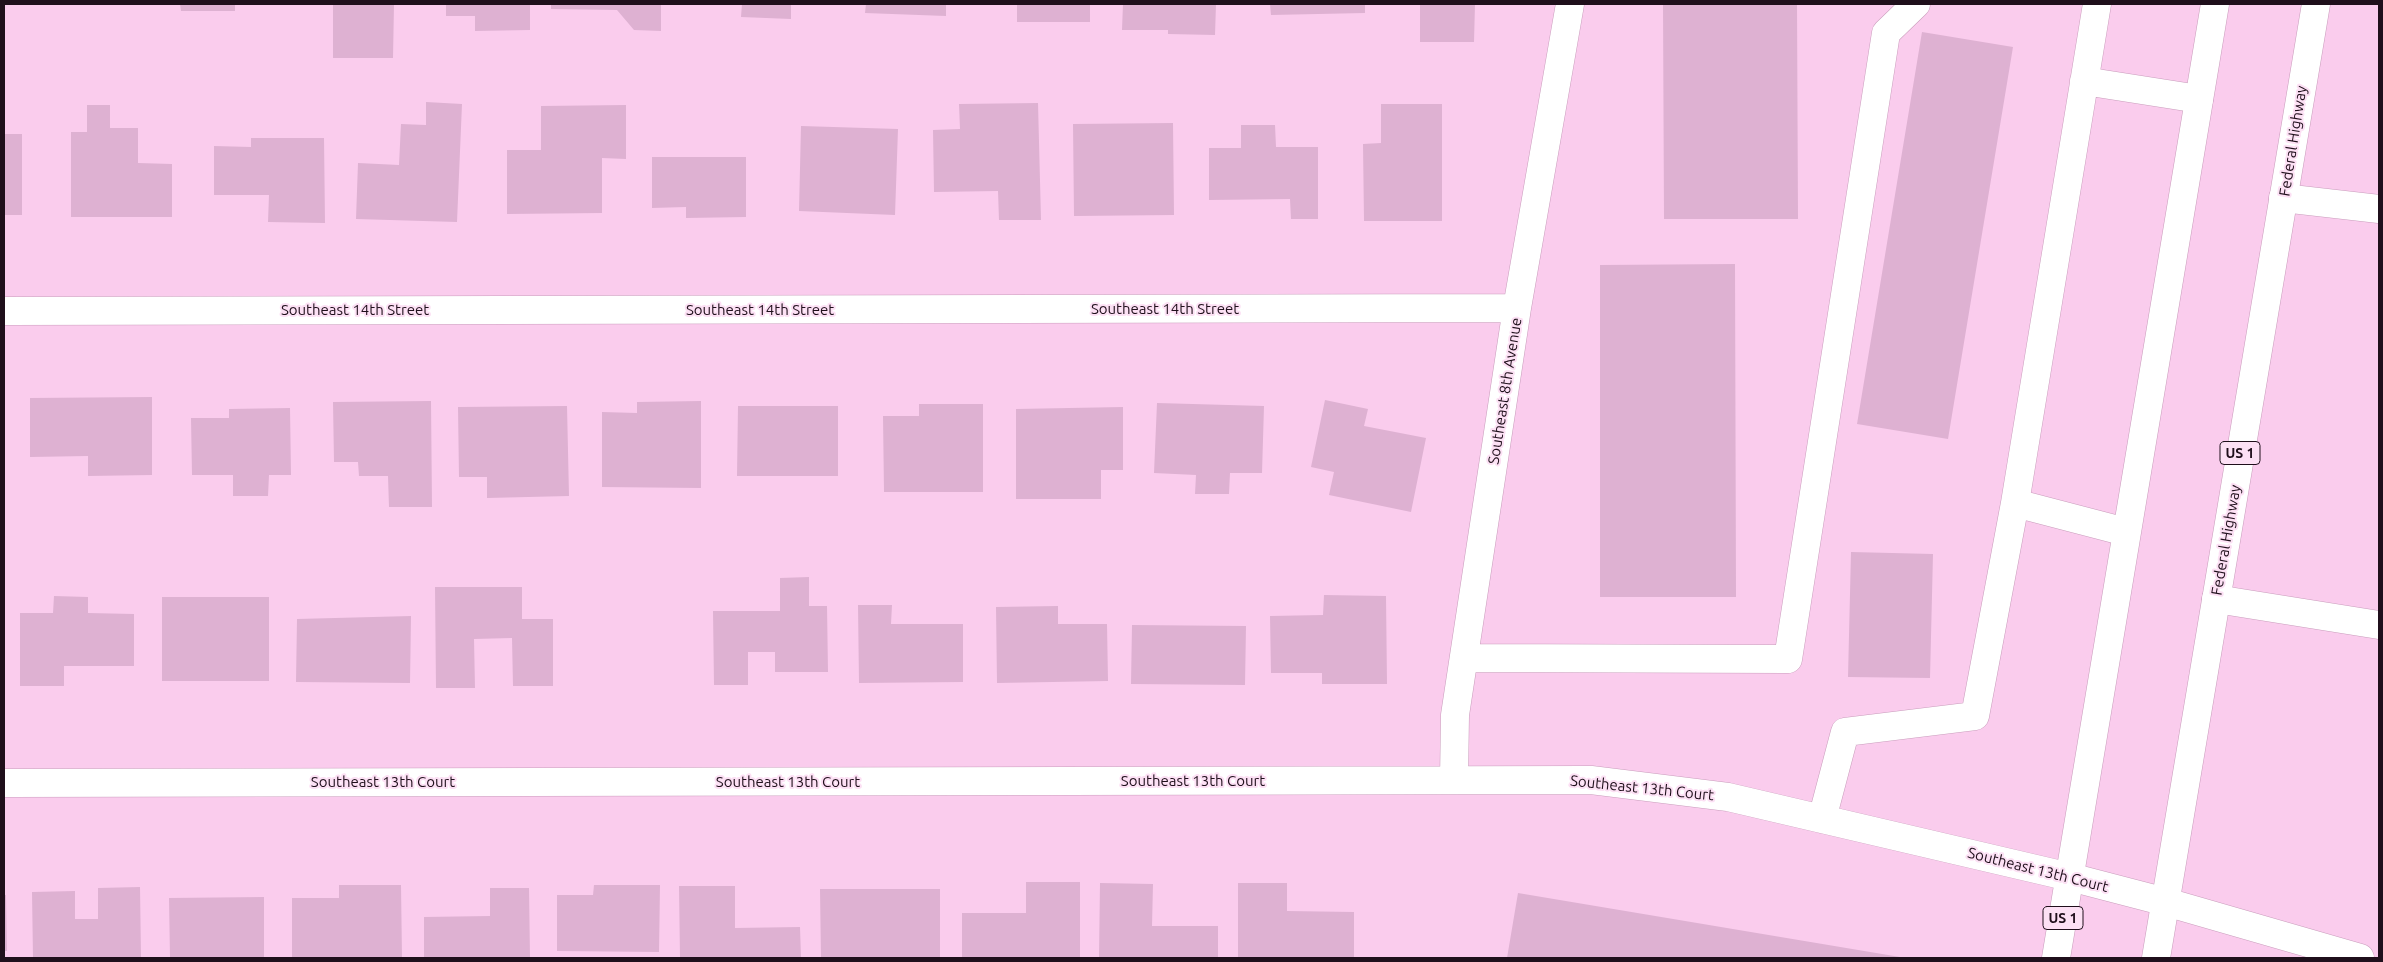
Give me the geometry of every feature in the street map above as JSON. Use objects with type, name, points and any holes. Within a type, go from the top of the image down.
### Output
[{"type":"street","name":"Southeast 8th Avenue","points":[[1454,780],[1455,715],[1517,308],[1570,4]]},
{"type":"street","points":[[1464,658],[1788,659],[1886,33],[1916,4]]},
{"type":"street","points":[[1822,819],[1845,732],[1975,716],[2015,503],[2097,4]]},
{"type":"street","name":"US 1","points":[[2056,958],[2215,4]]},
{"type":"street","name":"Federal Highway","points":[[2156,958],[2316,4]]},
{"type":"street","points":[[2084,81],[2198,99]]},
{"type":"street","points":[[2283,198],[2379,209]]},
{"type":"street","name":"Southeast 14th Street","points":[[4,311],[1517,308]]},
{"type":"street","points":[[2015,503],[2126,532]]},
{"type":"street","points":[[2216,599],[2379,625]]},
{"type":"street","name":"Southeast 13th Court","points":[[4,783],[1590,780],[1728,797],[2166,902],[2360,958]]},
{"type":"building","points":[[180,4],[235,4],[235,11],[181,11]]},
{"type":"building","points":[[333,4],[394,4],[393,58],[333,58]]},
{"type":"building","points":[[446,4],[530,4],[530,30],[475,31],[475,16],[446,16]]},
{"type":"building","points":[[551,4],[661,4],[661,31],[634,30],[617,10],[551,9]]},
{"type":"building","points":[[742,4],[791,4],[791,19],[741,17]]},
{"type":"building","points":[[866,4],[946,4],[946,16],[865,13]]},
{"type":"building","points":[[1017,4],[1090,4],[1090,22],[1017,22]]},
{"type":"building","points":[[1123,4],[1216,4],[1215,35],[1168,34],[1168,30],[1122,30]]},
{"type":"building","points":[[1270,4],[1365,4],[1365,13],[1271,15]]},
{"type":"building","points":[[1420,4],[1475,4],[1474,42],[1420,42]]},
{"type":"building","points":[[1663,4],[1797,4],[1798,219],[1664,219]]},
{"type":"building","points":[[1922,32],[2013,47],[1948,439],[1857,424]]},
{"type":"building","points":[[426,102],[462,104],[457,222],[356,219],[358,163],[399,165],[401,124],[426,125]]},
{"type":"building","points":[[1038,103],[1041,220],[999,220],[998,191],[934,192],[933,130],[960,129],[959,104]]},
{"type":"building","points":[[1381,104],[1442,104],[1442,221],[1364,221],[1363,144],[1381,143]]},
{"type":"building","points":[[87,105],[110,105],[110,128],[138,128],[138,163],[172,164],[172,217],[71,217],[71,132],[87,132]]},
{"type":"building","points":[[626,105],[626,159],[602,158],[602,213],[507,214],[507,150],[541,150],[541,106]]},
{"type":"building","points":[[1173,123],[1174,215],[1074,216],[1073,124]]},
{"type":"building","points":[[1241,125],[1275,125],[1276,147],[1318,147],[1318,219],[1291,219],[1290,199],[1209,200],[1209,148],[1241,148]]},
{"type":"building","points":[[801,126],[898,129],[895,215],[799,211]]},
{"type":"building","points":[[4,134],[22,134],[22,215],[4,215]]},
{"type":"building","points":[[251,138],[324,138],[325,223],[268,222],[269,195],[214,195],[214,146],[251,147]]},
{"type":"building","points":[[652,157],[746,157],[746,217],[686,218],[686,207],[652,208]]},
{"type":"building","points":[[1735,264],[1736,597],[1600,597],[1600,265]]},
{"type":"building","points":[[152,397],[152,475],[88,476],[88,456],[30,457],[30,398]]},
{"type":"building","points":[[1325,400],[1368,409],[1364,426],[1426,438],[1411,512],[1329,495],[1334,472],[1311,467]]},
{"type":"building","points":[[431,401],[432,507],[389,507],[388,476],[359,476],[358,462],[334,462],[333,402]]},
{"type":"building","points":[[701,401],[701,488],[602,487],[602,412],[637,413],[637,402]]},
{"type":"building","points":[[1157,403],[1264,406],[1262,473],[1230,473],[1229,494],[1195,494],[1196,475],[1154,473]]},
{"type":"building","points":[[919,404],[983,404],[983,492],[884,492],[883,416],[919,416]]},
{"type":"building","points":[[567,406],[569,496],[487,498],[487,477],[459,477],[458,407]]},
{"type":"building","points":[[738,406],[838,406],[838,476],[737,476]]},
{"type":"building","points":[[1123,407],[1123,470],[1101,470],[1101,499],[1016,499],[1016,409]]},
{"type":"building","points":[[290,408],[291,475],[269,475],[268,496],[233,496],[233,475],[192,475],[191,418],[229,418],[229,409]]},
{"type":"building","points":[[1851,552],[1933,554],[1930,678],[1848,677]]},
{"type":"building","points":[[809,577],[809,606],[827,606],[828,672],[775,672],[775,652],[748,652],[748,685],[714,685],[713,611],[780,611],[780,578]]},
{"type":"building","points":[[435,587],[522,587],[522,619],[553,619],[553,686],[513,686],[512,638],[474,639],[475,688],[436,688]]},
{"type":"building","points":[[1324,595],[1386,596],[1387,684],[1322,684],[1322,673],[1271,673],[1270,616],[1323,615]]},
{"type":"building","points":[[54,596],[88,597],[88,613],[134,614],[134,666],[64,666],[64,686],[20,686],[20,613],[53,613]]},
{"type":"building","points":[[162,597],[269,597],[269,681],[162,681]]},
{"type":"building","points":[[858,605],[892,605],[891,624],[963,624],[963,682],[859,683]]},
{"type":"building","points":[[1058,606],[1058,624],[1107,624],[1108,681],[997,683],[996,607]]},
{"type":"building","points":[[411,616],[410,683],[296,682],[297,619]]},
{"type":"building","points":[[1132,625],[1246,626],[1245,685],[1131,684]]},
{"type":"building","points":[[1026,882],[1080,882],[1080,958],[962,958],[962,913],[1026,913]]},
{"type":"building","points":[[1100,883],[1153,884],[1152,926],[1218,926],[1218,958],[1099,958]]},
{"type":"building","points":[[1238,883],[1287,883],[1287,911],[1354,912],[1354,958],[1238,958]]},
{"type":"building","points":[[339,885],[401,885],[402,958],[292,958],[292,898],[339,898]]},
{"type":"building","points":[[594,885],[660,885],[659,952],[557,951],[557,895],[593,895]]},
{"type":"building","points":[[679,886],[735,886],[735,928],[800,927],[801,958],[680,958]]},
{"type":"building","points":[[140,887],[141,958],[33,958],[32,892],[75,891],[75,919],[98,919],[98,888]]},
{"type":"building","points":[[490,888],[529,888],[530,958],[424,958],[424,917],[490,916]]},
{"type":"building","points":[[820,889],[940,889],[940,958],[821,958]]},
{"type":"building","points":[[1518,893],[1900,957],[1900,958],[1507,958]]},
{"type":"building","points":[[4,895],[6,895],[7,951],[4,951]]},
{"type":"building","points":[[264,897],[264,958],[170,958],[169,898]]}]
